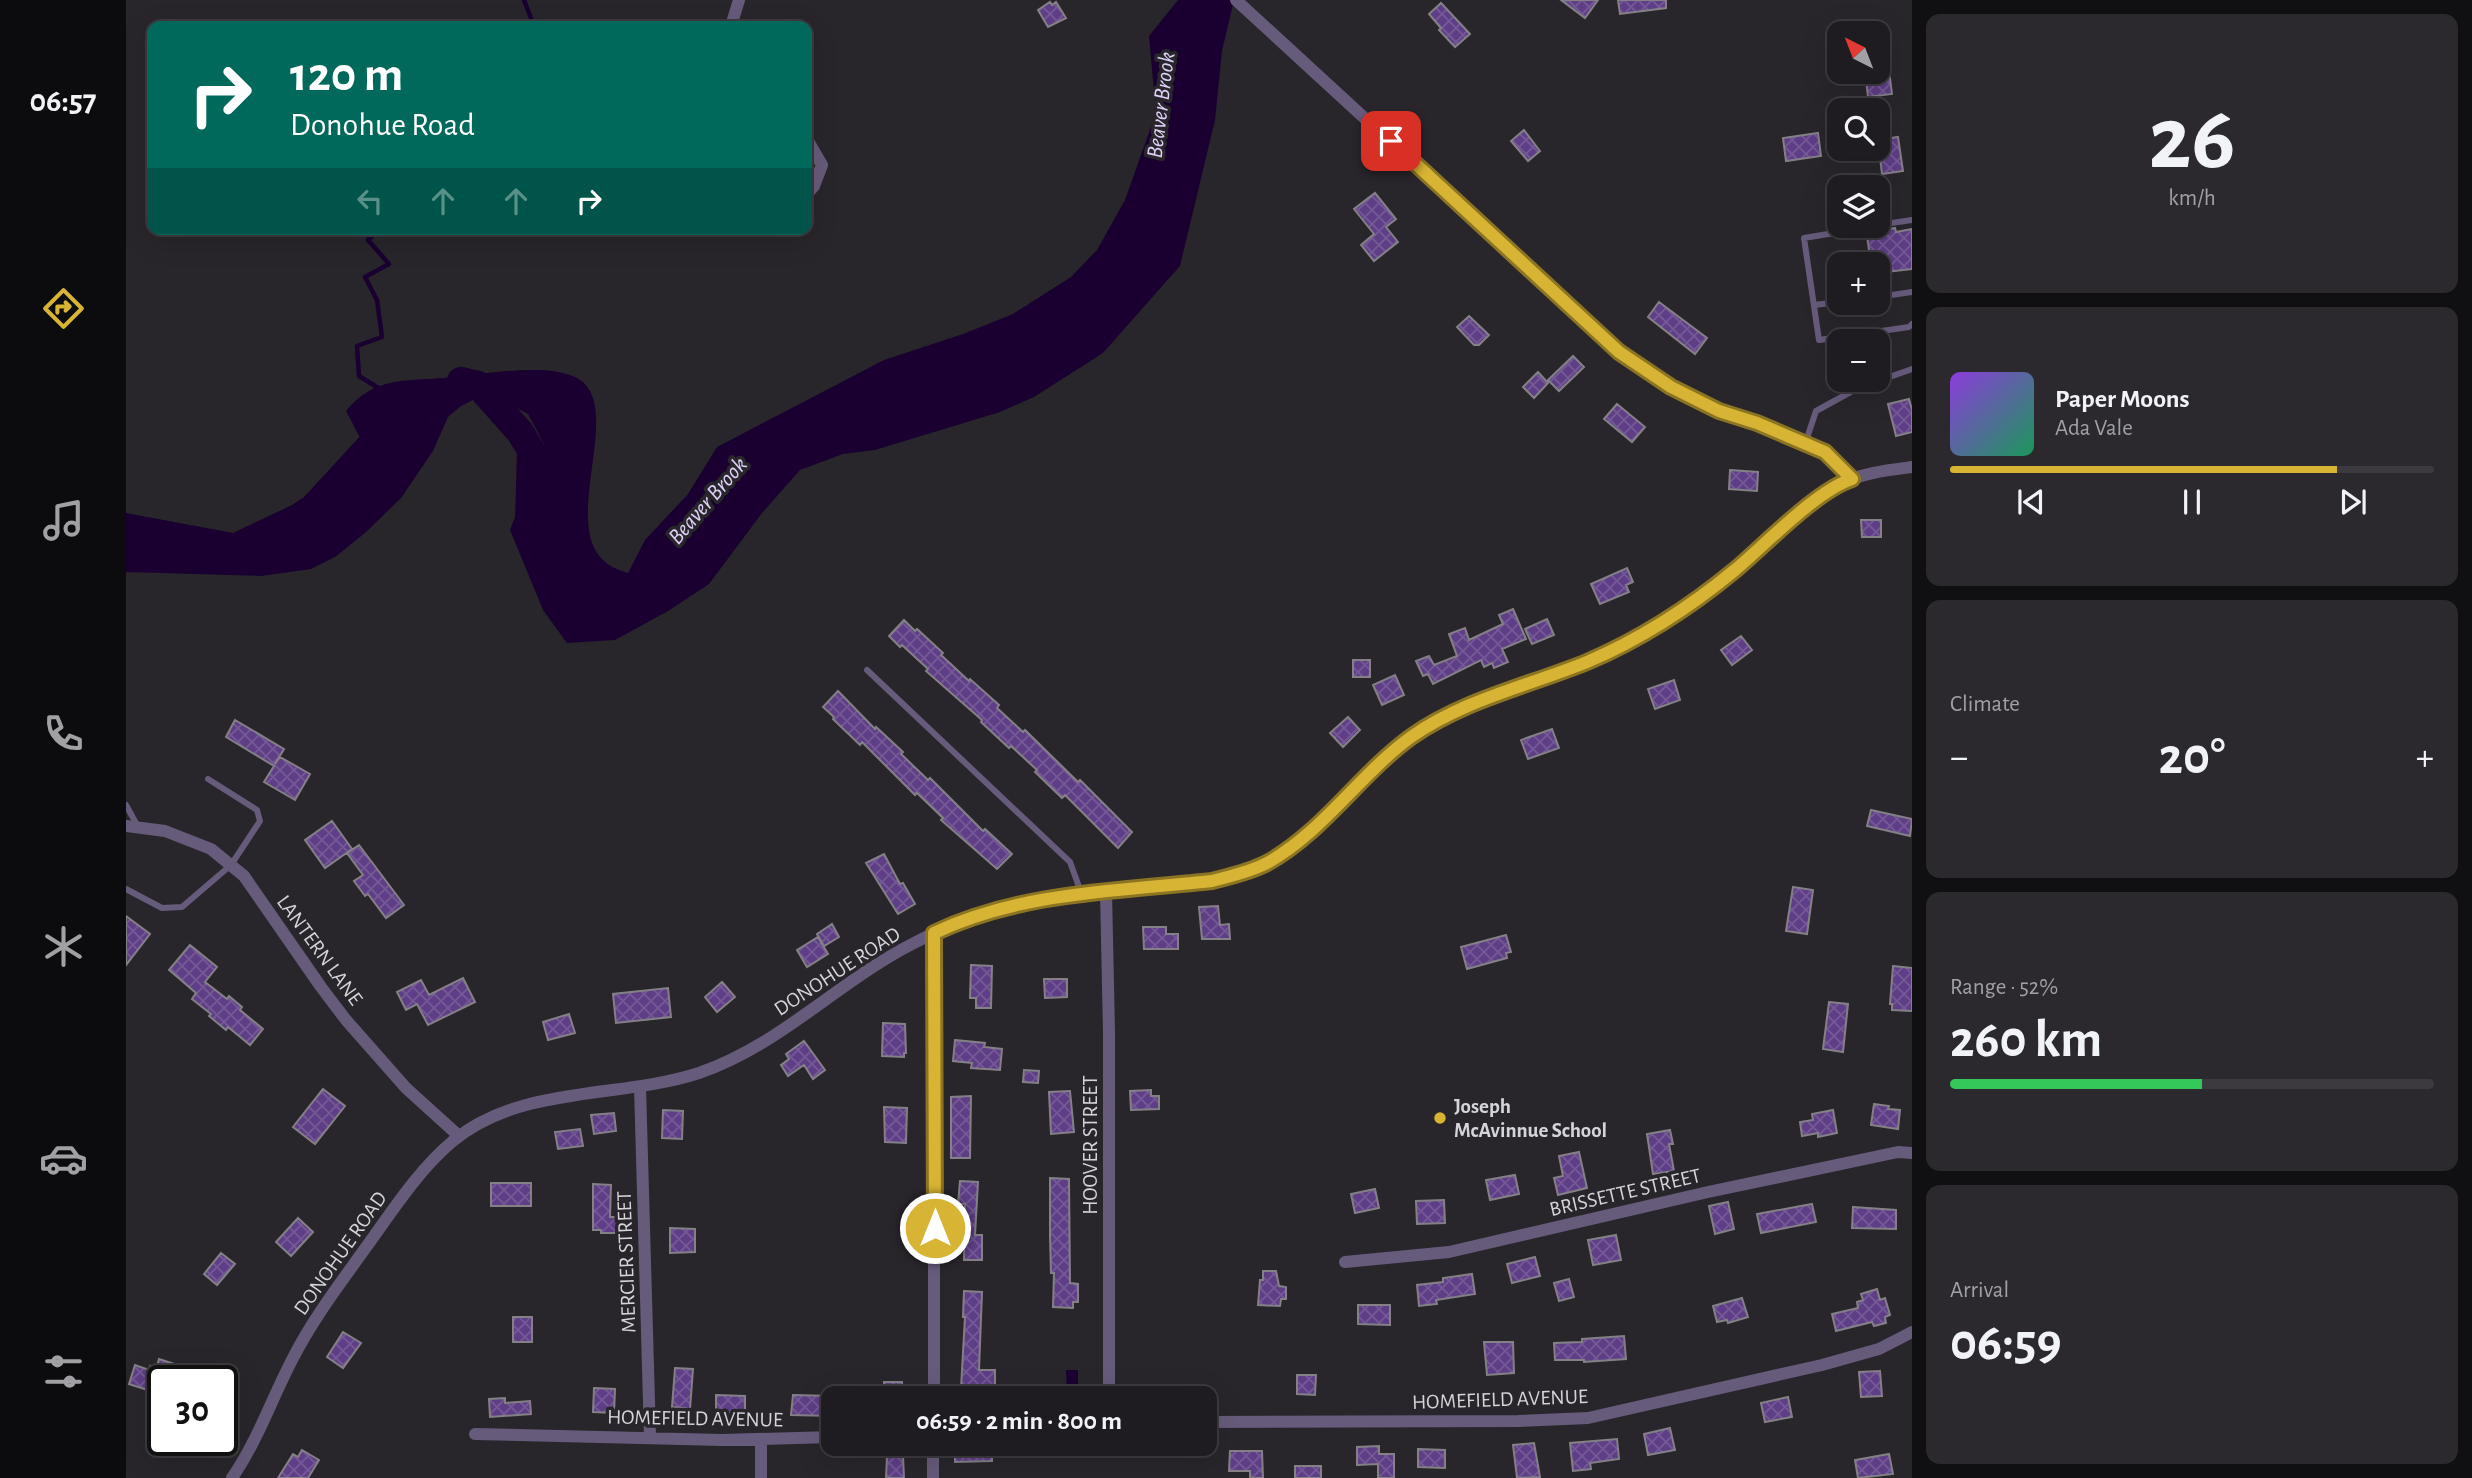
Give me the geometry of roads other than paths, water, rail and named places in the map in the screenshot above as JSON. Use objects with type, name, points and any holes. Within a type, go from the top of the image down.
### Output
[{"type":"street","points":[[733,21],[739,0]]},
{"type":"street","points":[[1239,3],[1619,352],[1671,387],[1719,411],[1757,423],[1825,452],[1852,479]]},
{"type":"street","points":[[812,148],[822,165],[812,188]]},
{"type":"street","name":"DONOHUE ROAD","points":[[232,1478],[255,1442],[284,1376],[317,1316],[391,1212],[426,1170],[459,1136],[487,1119],[511,1108],[662,1083],[737,1057],[777,1034],[886,959],[966,919],[1024,902],[1212,881],[1267,863],[1296,844],[1373,769],[1423,729],[1469,706],[1584,663],[1649,632],[1733,571],[1831,489],[1852,479],[1912,467]]},
{"type":"street","name":"LANTERN LANE","points":[[132,827],[165,831],[211,849],[244,876],[320,987],[374,1053],[429,1111],[459,1136]]},
{"type":"street","name":"HOOVER STREET","points":[[1106,892],[1109,1032],[1109,1386]]},
{"type":"street","points":[[934,933],[934,1386]]},
{"type":"street","name":"MERCIER STREET","points":[[640,1087],[650,1437]]},
{"type":"street","name":"BRISSETTE STREET","points":[[1345,1262],[1449,1252],[1708,1192],[1898,1152],[1912,1153]]},
{"type":"street","name":"HOMEFIELD AVENUE","points":[[1217,1422],[1518,1421],[1588,1418],[1822,1365],[1879,1349],[1912,1332]]},
{"type":"street","name":"HOMEFIELD AVENUE","points":[[475,1434],[761,1440],[821,1438]]},
{"type":"street","points":[[761,1440],[761,1478]]},
{"type":"street","points":[[933,1456],[933,1478]]},
{"type":"lane","points":[[1890,224],[1912,220]]},
{"type":"lane","points":[[1827,234],[1804,238],[1819,340],[1909,327],[1912,324]]},
{"type":"lane","points":[[1890,295],[1912,292]]},
{"type":"lane","points":[[1814,305],[1827,303]]},
{"type":"lane","points":[[1805,444],[1816,411],[1858,388],[1912,369]]},
{"type":"lane","points":[[867,670],[1070,862],[1082,895]]},
{"type":"lane","points":[[126,889],[162,908],[182,906],[232,865],[260,821],[257,810],[208,779]]},
{"type":"lane","points":[[126,806],[132,827]]},
{"type":"water","points":[[1178,0],[1234,0],[1222,51],[1215,120],[1180,266],[1103,353],[1034,397],[1000,412],[875,450],[843,454],[800,470],[762,513],[709,584],[668,611],[615,640],[567,643],[543,610],[510,530],[544,444],[528,414],[511,405],[492,400],[475,399],[448,417],[433,451],[401,498],[365,533],[335,557],[311,569],[261,576],[126,572],[126,513],[233,533],[309,497],[345,487],[361,470],[366,449],[346,411],[378,386],[402,381],[546,370],[575,377],[589,390],[596,410],[596,434],[589,488],[591,539],[604,561],[628,573],[645,540],[688,494],[717,447],[884,360],[1013,314],[1071,277],[1097,250],[1125,200],[1156,113],[1149,36]]},
{"type":"water","points":[[1066,1370],[1078,1370],[1078,1386],[1067,1386]]},
{"type":"waterway","points":[[524,0],[532,21]]},
{"type":"waterway","points":[[373,235],[368,240],[389,264],[365,277],[377,300],[382,337],[357,346],[359,376],[380,389]]},
{"type":"waterway","name":"Beaver Brook","points":[[461,381],[478,385],[520,432],[531,450],[529,521]]},
{"type":"waterway","name":"Beaver Brook","points":[[302,515],[313,508],[392,426]]},
{"type":"place","name":"Joseph McAvinnue School","points":[[1440,1118]]}]
